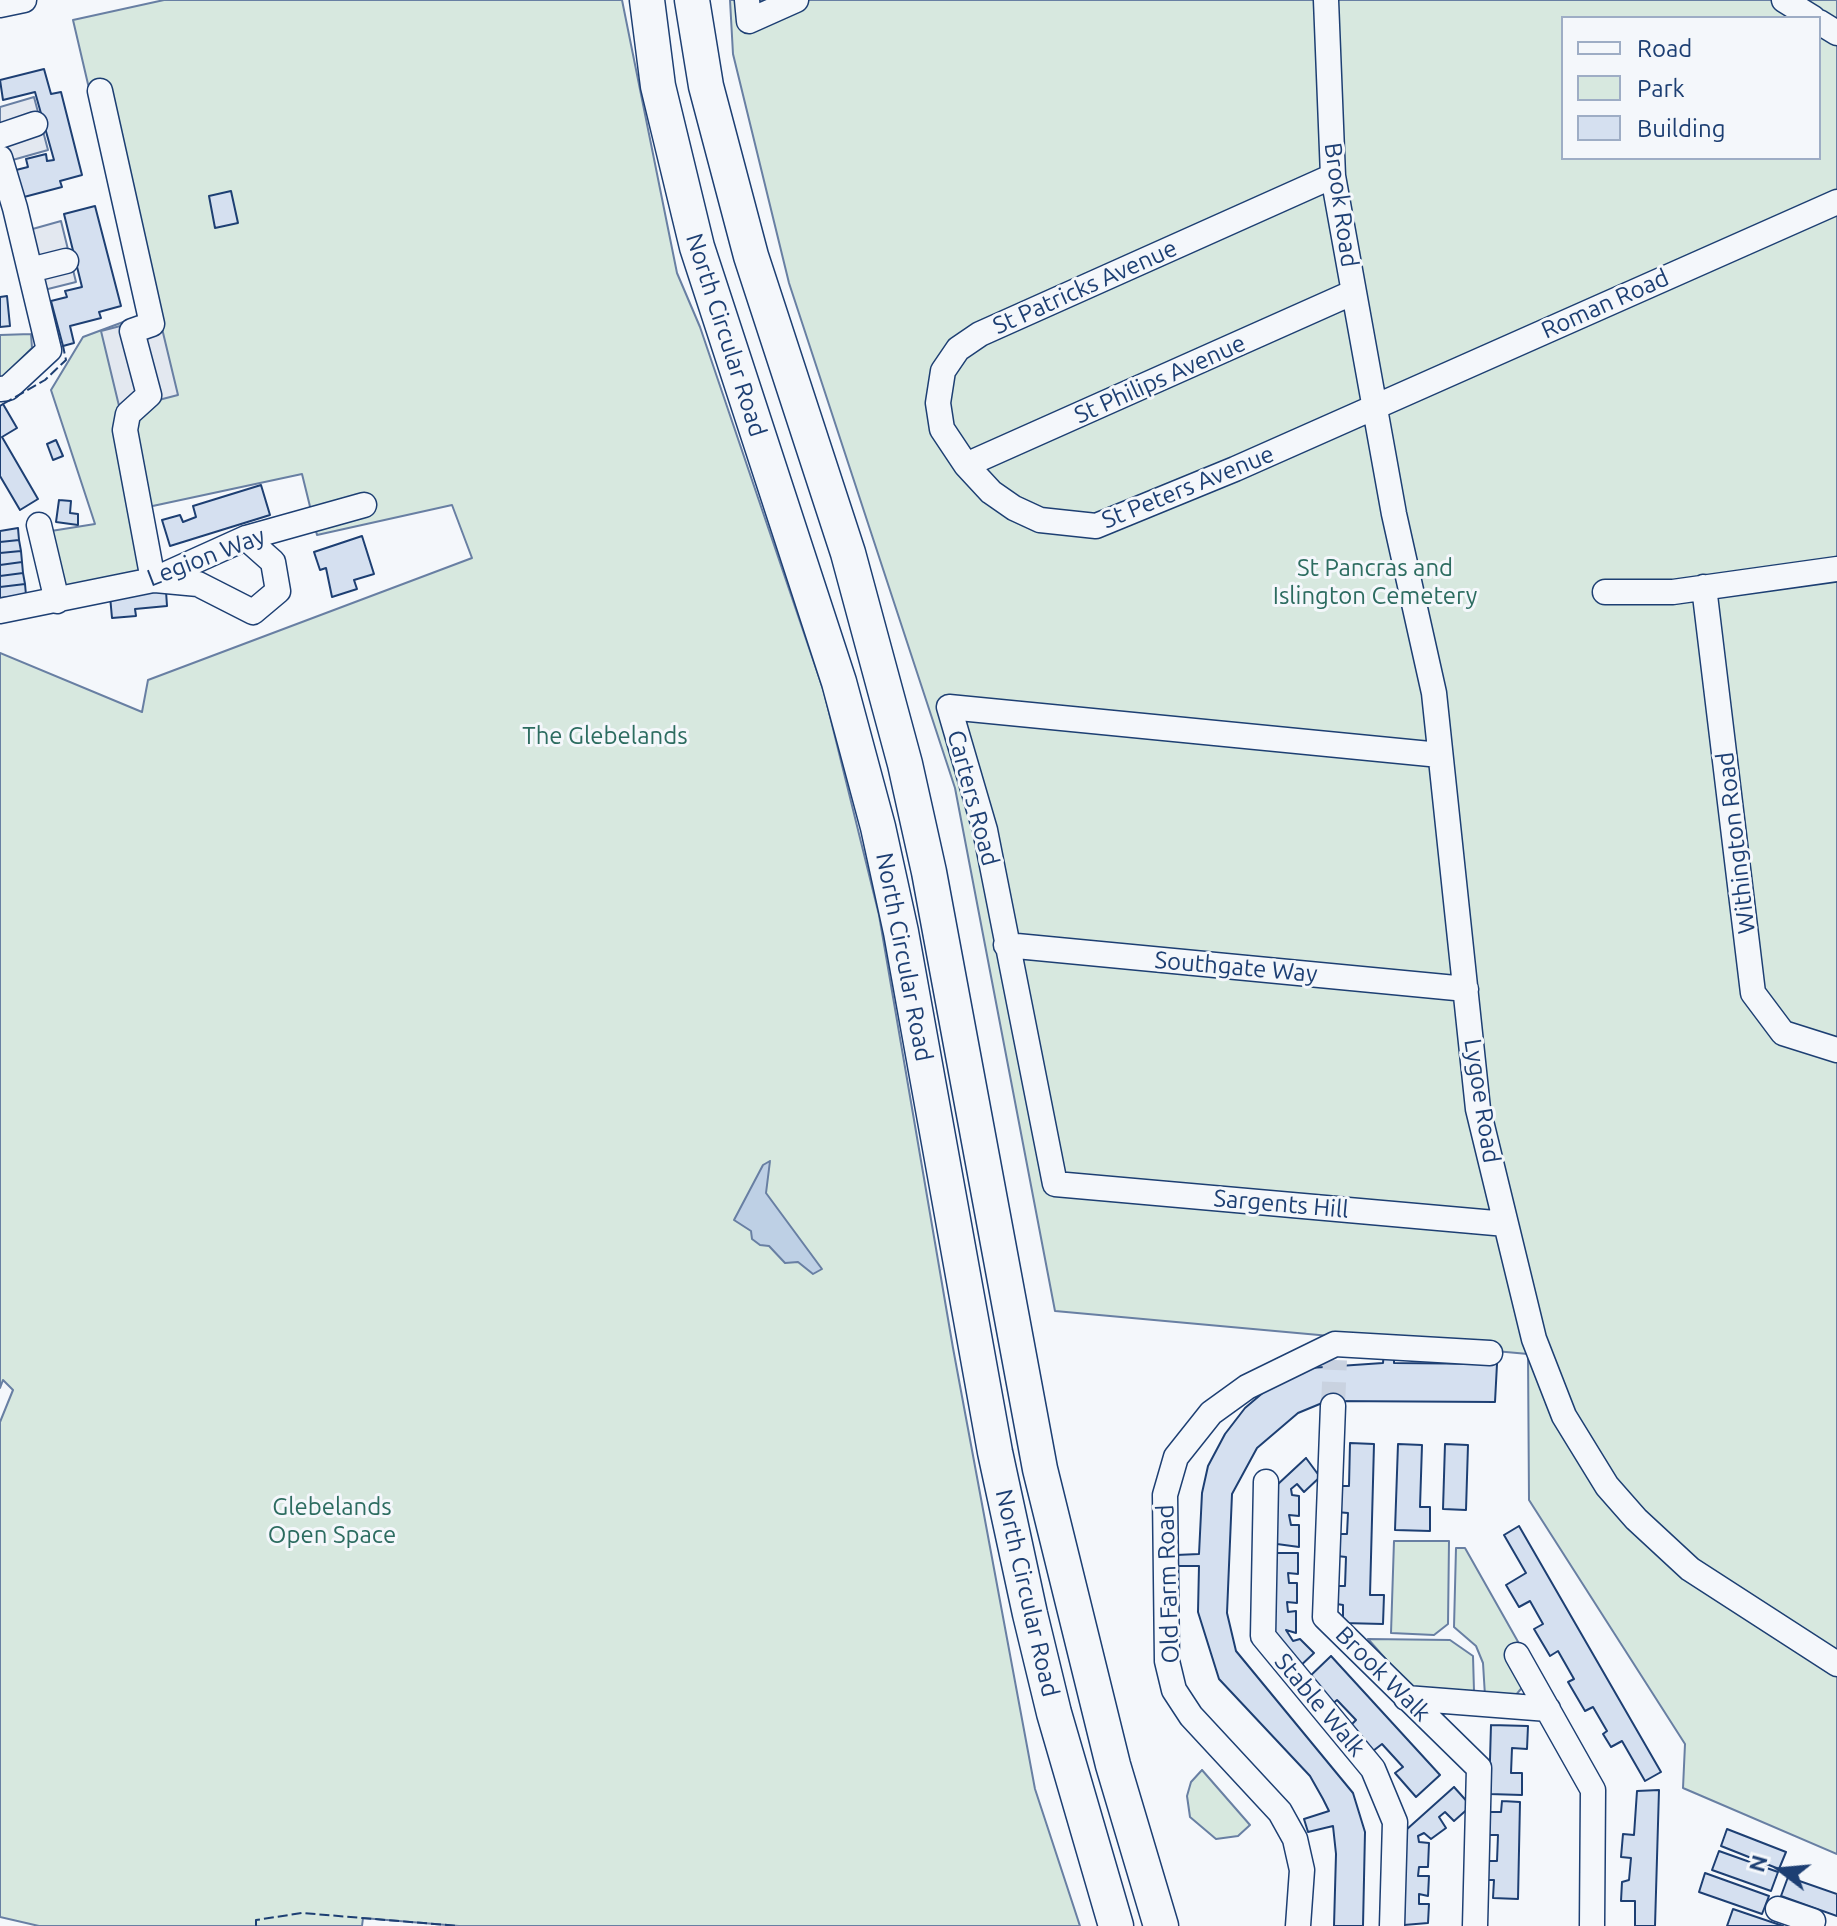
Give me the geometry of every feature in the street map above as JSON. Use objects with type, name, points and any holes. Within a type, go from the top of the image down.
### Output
[{"type":"highway","name":"North Circular Road","points":[[647,0],[658,86],[697,247],[839,682],[878,827],[906,961],[995,1452],[1054,1713],[1114,1926]]},
{"type":"highway","name":"North Circular Road","points":[[692,0],[706,86],[747,241],[848,553],[905,764],[929,872],[1040,1469],[1113,1765],[1161,1926]]},
{"type":"street","points":[[0,5],[24,0]]},
{"type":"street","points":[[748,10],[796,0]]},
{"type":"street","name":"Brook Road","points":[[1326,0],[1333,176],[1374,408]]},
{"type":"street","points":[[1784,0],[1810,16]]},
{"type":"street","points":[[100,91],[152,324],[132,331],[149,395],[128,414],[125,430],[153,580],[198,584],[253,612],[278,591],[273,562],[246,538]]},
{"type":"street","points":[[0,136],[35,124]]},
{"type":"street","points":[[0,158],[49,350],[8,388],[0,389]]},
{"type":"street","name":"St Patricks Avenue","points":[[966,465],[942,429],[938,403],[943,371],[958,349],[980,334],[1333,176]]},
{"type":"street","name":"Roman Road","points":[[1374,408],[1837,202]]},
{"type":"street","points":[[30,270],[66,261]]},
{"type":"street","name":"St Philips Avenue","points":[[966,465],[1354,292]]},
{"type":"street","name":"St Peters Avenue","points":[[966,465],[991,492],[1014,508],[1040,520],[1096,526],[1374,408]]},
{"type":"street","name":"Lygoe Road","points":[[1374,408],[1434,693],[1478,1109],[1534,1339],[1544,1367],[1564,1416],[1607,1486],[1636,1519],[1690,1569],[1837,1664]]},
{"type":"street","name":"Legion Way","points":[[0,611],[153,580],[246,538],[364,505]]},
{"type":"street","points":[[39,525],[57,601]]},
{"type":"street","points":[[1605,592],[1673,592],[1837,569]]},
{"type":"street","name":"Withington Road","points":[[1704,587],[1753,993],[1783,1033],[1837,1050]]},
{"type":"street","name":"Carters Road","points":[[1055,1184],[985,830],[949,707],[1440,755]]},
{"type":"street","name":"Southgate Way","points":[[1006,945],[1466,989]]},
{"type":"street","name":"Sargents Hill","points":[[1055,1184],[1506,1224]]},
{"type":"street","name":"Old Farm Road","points":[[1298,1926],[1302,1870],[1295,1839],[1280,1812],[1191,1716],[1174,1690],[1167,1661],[1165,1495],[1176,1457],[1211,1413],[1247,1387],[1335,1352],[1490,1353]]},
{"type":"street","name":"Brook Walk","points":[[1333,1406],[1325,1617],[1479,1768],[1475,1926]]},
{"type":"street","name":"Stable Walk","points":[[1266,1482],[1263,1636],[1373,1769],[1395,1822],[1392,1926]]},
{"type":"street","points":[[1517,1655],[1593,1790],[1592,1926]]},
{"type":"street","points":[[1406,1698],[1548,1709]]},
{"type":"street","points":[[1778,1909],[1813,1921],[1811,1926]]},
{"type":"green space","points":[[164,0],[622,0],[677,273],[700,327],[824,692],[879,915],[953,1348],[1035,1789],[1080,1926],[459,1926],[363,1918],[362,1926],[39,1926],[0,1917],[0,1422],[13,1390],[3,1380],[0,1388],[0,653],[142,712],[148,680],[472,558],[452,505],[317,535],[302,474],[134,510],[141,573],[64,592],[51,531],[95,524],[51,390],[83,337],[142,315],[73,20]]},
{"type":"green space","name":"St Pancras and Islington Cemetery","points":[[730,0],[1837,0],[1837,1854],[1683,1788],[1685,1744],[1529,1500],[1528,1354],[1055,1311],[955,788],[789,283],[733,54]]},
{"type":"green space","points":[[31,334],[32,348],[0,380],[0,335]]},
{"type":"green space","points":[[1394,1541],[1449,1541],[1448,1624],[1434,1635],[1391,1633]]},
{"type":"green space","points":[[1456,1548],[1465,1548],[1521,1647],[1525,1684],[1515,1696],[1485,1696],[1483,1663],[1476,1646],[1454,1627]]},
{"type":"green space","points":[[1368,1639],[1450,1640],[1473,1656],[1474,1691],[1422,1692],[1406,1682]]},
{"type":"green space","points":[[1202,1770],[1250,1825],[1238,1836],[1216,1839],[1190,1817],[1187,1796],[1191,1782]]},
{"type":"shaded area","points":[[34,97],[48,150],[9,161],[0,127],[0,107]]},
{"type":"shaded area","points":[[61,221],[76,282],[44,290],[29,230]]},
{"type":"shaded area","points":[[159,316],[178,395],[120,410],[101,331]]},
{"type":"water","points":[[770,1161],[766,1193],[822,1269],[813,1274],[798,1262],[785,1263],[769,1246],[760,1245],[752,1239],[751,1231],[734,1220],[763,1165]]},
{"type":"building","points":[[44,69],[51,94],[61,92],[82,175],[60,181],[62,187],[24,197],[16,170],[28,167],[26,159],[46,154],[47,161],[54,160],[35,92],[3,100],[0,80]]},
{"type":"building","points":[[231,191],[238,223],[215,228],[209,196]]},
{"type":"building","points":[[95,206],[121,306],[99,312],[101,318],[70,326],[74,343],[63,346],[51,301],[67,297],[65,291],[82,287],[64,214]]},
{"type":"building","points":[[7,296],[10,326],[0,327],[0,297]]},
{"type":"building","points":[[3,404],[17,428],[2,437],[38,499],[20,510],[0,476],[0,406]]},
{"type":"building","points":[[56,440],[63,456],[53,460],[47,444]]},
{"type":"building","points":[[261,485],[270,515],[170,546],[162,520],[180,515],[183,522],[196,517],[193,506]]},
{"type":"building","points":[[59,500],[71,501],[70,513],[78,514],[78,525],[56,522]]},
{"type":"building","points":[[18,528],[19,540],[0,542],[0,531]]},
{"type":"building","points":[[362,536],[374,574],[354,580],[357,589],[332,597],[326,568],[320,570],[314,552]]},
{"type":"building","points":[[19,540],[21,551],[0,553],[0,542]]},
{"type":"building","points":[[21,551],[22,562],[0,565],[0,553]]},
{"type":"building","points":[[22,562],[23,573],[0,576],[0,565]]},
{"type":"building","points":[[23,573],[25,584],[0,587],[0,576]]},
{"type":"building","points":[[25,584],[26,595],[0,598],[0,587]]},
{"type":"building","points":[[166,591],[167,606],[135,609],[136,616],[112,618],[110,596]]},
{"type":"building","points":[[1384,1351],[1394,1352],[1394,1363],[1497,1364],[1495,1402],[1327,1401],[1298,1413],[1257,1448],[1232,1494],[1227,1613],[1236,1651],[1353,1793],[1365,1832],[1363,1926],[1334,1926],[1336,1854],[1333,1826],[1308,1832],[1304,1819],[1329,1811],[1310,1776],[1219,1679],[1198,1612],[1199,1566],[1175,1566],[1176,1555],[1199,1554],[1202,1493],[1208,1466],[1225,1434],[1245,1408],[1272,1385],[1310,1368],[1383,1363]]},
{"type":"building","points":[[1350,1443],[1374,1444],[1370,1595],[1384,1595],[1383,1624],[1343,1623],[1343,1605],[1337,1604],[1337,1586],[1345,1586],[1346,1557],[1337,1556],[1337,1534],[1347,1534],[1348,1513],[1336,1512],[1337,1486],[1349,1486]]},
{"type":"building","points":[[1398,1444],[1422,1445],[1420,1507],[1430,1507],[1430,1531],[1395,1530]]},
{"type":"building","points":[[1445,1444],[1468,1445],[1466,1510],[1443,1509]]},
{"type":"building","points":[[1306,1458],[1320,1477],[1304,1492],[1297,1484],[1291,1489],[1292,1495],[1299,1496],[1299,1516],[1289,1515],[1291,1525],[1299,1525],[1299,1547],[1277,1544],[1277,1485]]},
{"type":"building","points":[[1519,1526],[1661,1772],[1645,1781],[1622,1741],[1611,1747],[1603,1734],[1607,1731],[1593,1707],[1585,1711],[1568,1682],[1574,1679],[1558,1651],[1550,1656],[1534,1629],[1543,1624],[1530,1601],[1519,1607],[1506,1585],[1526,1573],[1504,1535]]},
{"type":"building","points":[[1275,1553],[1298,1553],[1298,1574],[1288,1573],[1289,1583],[1297,1583],[1297,1603],[1287,1602],[1288,1612],[1296,1611],[1296,1633],[1286,1630],[1293,1641],[1300,1639],[1314,1653],[1297,1669],[1272,1636]]},
{"type":"building","points":[[1331,1656],[1440,1775],[1416,1797],[1395,1773],[1403,1767],[1382,1744],[1373,1751],[1350,1726],[1356,1720],[1337,1700],[1330,1706],[1306,1680]]},
{"type":"building","points":[[1491,1725],[1528,1726],[1527,1749],[1512,1748],[1511,1773],[1522,1773],[1522,1795],[1489,1794]]},
{"type":"building","points":[[1454,1787],[1471,1806],[1454,1821],[1445,1812],[1439,1817],[1446,1828],[1431,1839],[1424,1833],[1418,1836],[1419,1842],[1429,1843],[1428,1867],[1419,1867],[1418,1876],[1429,1876],[1428,1896],[1419,1894],[1419,1904],[1429,1904],[1428,1923],[1404,1925],[1406,1830]]},
{"type":"building","points":[[1659,1790],[1655,1926],[1635,1926],[1635,1901],[1621,1901],[1622,1882],[1629,1880],[1631,1858],[1621,1857],[1623,1834],[1634,1835],[1637,1791]]},
{"type":"building","points":[[1502,1801],[1520,1802],[1518,1899],[1493,1898],[1494,1880],[1485,1880],[1486,1861],[1497,1861],[1498,1835],[1489,1835],[1490,1812],[1501,1812]]},
{"type":"building","points":[[1727,1829],[1786,1852],[1779,1869],[1721,1846]]},
{"type":"building","points":[[1719,1851],[1778,1872],[1771,1891],[1712,1870]]},
{"type":"building","points":[[1705,1873],[1769,1896],[1762,1914],[1699,1892]]},
{"type":"building","points":[[1788,1877],[1837,1894],[1837,1916],[1781,1896]]},
{"type":"building","points":[[1733,1909],[1783,1926],[1727,1926]]},
{"type":"tunnel","points":[[1333,1406],[1335,1360]]},
{"type":"fence","points":[[3,404],[45,380],[66,360],[63,346]]},
{"type":"fence","points":[[256,1926],[256,1920],[302,1913],[459,1926]]},
{"type":"park label","name":"The Glebelands","points":[[605,736]]},
{"type":"park label","name":"Glebelands Open Space","points":[[332,1521]]}]
